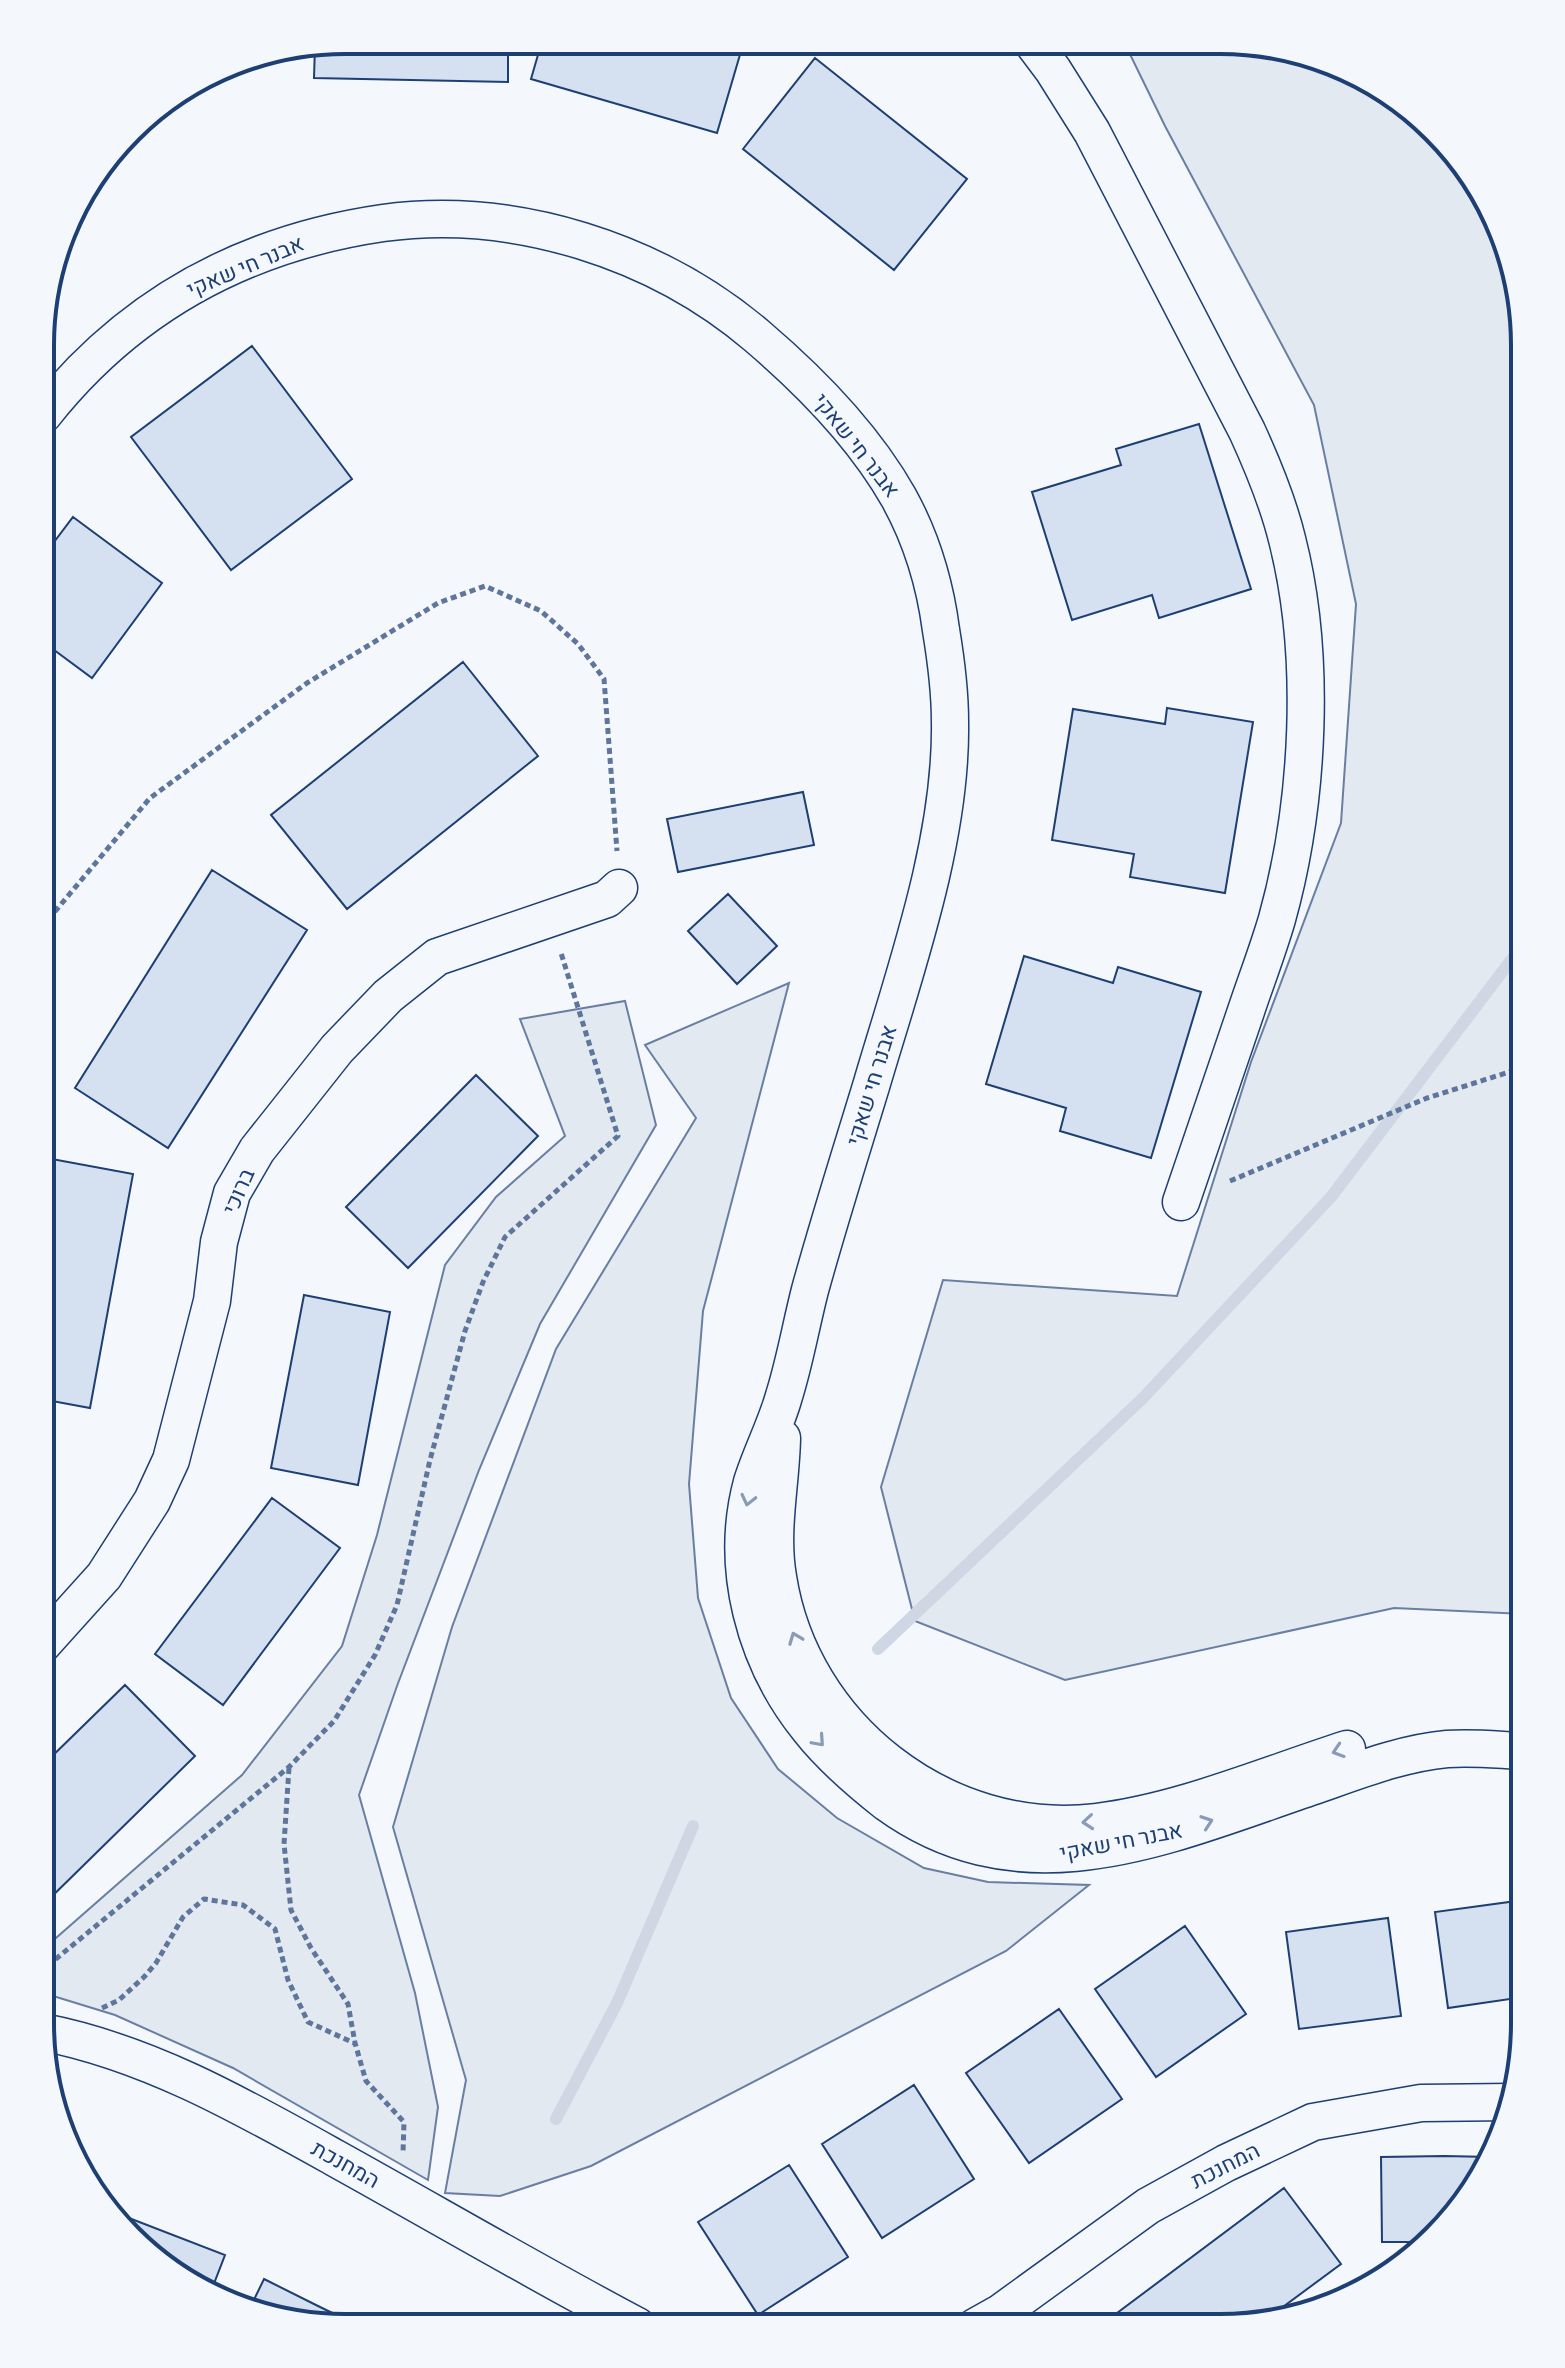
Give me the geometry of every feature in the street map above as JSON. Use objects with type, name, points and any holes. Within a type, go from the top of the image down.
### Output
[{"type":"street","points":[[1041,54],[1092,132],[1247,431],[1269,480],[1288,540],[1297,592],[1305,686],[1305,733],[1293,843],[1277,919],[1181,1202]]},
{"type":"street","name":"אבנר חי שאקי","points":[[54,401],[113,339],[162,302],[218,272],[283,246],[344,229],[413,219],[472,220],[580,240],[641,262],[689,287],[743,324],[792,366],[868,452],[896,493],[914,528],[939,610],[950,725],[945,793],[913,944],[810,1289],[783,1400],[764,1446],[743,1521],[745,1582],[766,1657],[792,1706],[837,1761],[904,1815],[945,1837],[987,1850],[1044,1856],[1105,1849],[1174,1833],[1399,1759],[1443,1749],[1511,1751]]},
{"type":"street","name":"ברוכי","points":[[54,1632],[104,1576],[152,1501],[171,1460],[212,1301],[219,1242],[232,1193],[257,1150],[337,1049],[388,996],[437,957],[607,899],[619,888]]},
{"type":"street","name":"אבנר חי שאקי","points":[[783,1400],[774,1544],[784,1609],[807,1666],[831,1705],[853,1732],[921,1785],[964,1806],[1015,1821],[1055,1825],[1097,1822],[1186,1802],[1394,1735],[1441,1726],[1511,1727]]},
{"type":"street","name":"המחנכת","points":[[55,2035],[161,2067],[272,2123],[616,2314]]},
{"type":"street","name":"המחנכת","points":[[998,2314],[1148,2206],[1226,2163],[1313,2122],[1421,2103],[1500,2102]]},
{"type":"path","points":[[54,913],[150,798],[307,683],[438,603],[485,586],[541,611],[578,644],[604,679],[619,888]]},
{"type":"path","points":[[54,1960],[289,1767],[334,1721],[375,1655],[397,1605],[430,1460],[465,1331],[483,1282],[505,1237],[618,1136],[550,918]]},
{"type":"path","points":[[1181,1202],[1427,1098],[1511,1071]]},
{"type":"path","points":[[289,1767],[284,1844],[291,1910],[311,1948],[348,2004],[366,2081],[404,2122],[399,2193]]},
{"type":"path","points":[[55,2033],[119,2000],[156,1963],[183,1917],[204,1899],[243,1905],[275,1929],[288,1980],[308,2022],[355,2043]]},
{"type":"shaded area","points":[[1130,54],[1258,56],[1331,76],[1397,114],[1439,153],[1472,200],[1489,234],[1501,270],[1509,307],[1511,345],[1511,1613],[1394,1608],[1065,1680],[915,1621],[881,1487],[943,1280],[1177,1296],[1251,1062],[1341,823],[1356,604],[1314,405]]},
{"type":"shaded area","points":[[789,983],[703,1311],[689,1484],[698,1598],[731,1698],[778,1769],[837,1818],[924,1868],[988,1882],[1089,1885],[1006,1951],[591,2166],[500,2196],[445,2193],[466,2080],[393,1827],[452,1627],[556,1349],[696,1118],[645,1045]]},
{"type":"shaded area","points":[[625,1001],[656,1125],[540,1324],[479,1470],[359,1795],[415,1993],[438,2107],[428,2180],[233,2068],[115,2015],[54,1996],[54,1940],[242,1775],[342,1646],[377,1535],[445,1265],[496,1197],[565,1136],[520,1019]]},
{"type":"building","points":[[508,54],[508,82],[314,78],[315,56]]},
{"type":"building","points":[[538,54],[740,54],[717,133],[531,79]]},
{"type":"building","points":[[815,58],[967,179],[894,270],[743,149]]},
{"type":"building","points":[[252,346],[352,479],[231,570],[131,437]]},
{"type":"building","points":[[1199,424],[1251,589],[1159,618],[1152,595],[1072,620],[1032,492],[1121,465],[1116,449]]},
{"type":"building","points":[[73,517],[162,583],[92,678],[54,650],[54,542]]},
{"type":"building","points":[[463,662],[538,756],[347,909],[271,815]]},
{"type":"building","points":[[1167,708],[1253,722],[1225,893],[1130,877],[1134,854],[1052,840],[1073,709],[1165,724]]},
{"type":"building","points":[[803,792],[814,845],[678,872],[667,819]]},
{"type":"building","points":[[212,870],[307,930],[168,1148],[75,1088]]},
{"type":"building","points":[[728,894],[777,946],[737,984],[688,931]]},
{"type":"building","points":[[1024,956],[1113,983],[1118,967],[1201,992],[1151,1158],[1060,1131],[1066,1108],[986,1084]]},
{"type":"building","points":[[476,1075],[538,1136],[408,1268],[346,1207]]},
{"type":"building","points":[[54,1159],[133,1174],[90,1408],[54,1401]]},
{"type":"building","points":[[304,1295],[390,1312],[358,1485],[271,1468]]},
{"type":"building","points":[[272,1498],[340,1548],[223,1705],[155,1654]]},
{"type":"building","points":[[125,1685],[195,1756],[54,1894],[54,1754]]},
{"type":"building","points":[[1511,1902],[1511,1999],[1448,2008],[1435,1912]]},
{"type":"building","points":[[1388,1918],[1401,2016],[1299,2029],[1286,1932]]},
{"type":"building","points":[[1185,1926],[1246,2014],[1156,2077],[1095,1989]]},
{"type":"building","points":[[1059,2009],[1122,2099],[1029,2163],[966,2073]]},
{"type":"building","points":[[914,2085],[974,2179],[882,2238],[822,2144]]},
{"type":"building","points":[[1381,2157],[1478,2157],[1451,2200],[1412,2242],[1382,2242]]},
{"type":"building","points":[[789,2165],[848,2257],[757,2314],[698,2222]]},
{"type":"building","points":[[1284,2188],[1341,2264],[1284,2306],[1258,2312],[1220,2314],[1116,2314]]},
{"type":"building","points":[[129,2218],[225,2255],[214,2283],[168,2254]]},
{"type":"building","points":[[264,2279],[334,2313],[307,2312],[254,2300]]},
{"type":"waterway","points":[[878,1649],[1144,1397],[1331,1197],[1511,960]]},
{"type":"waterway","points":[[556,2119],[617,2003],[693,1826]]}]
